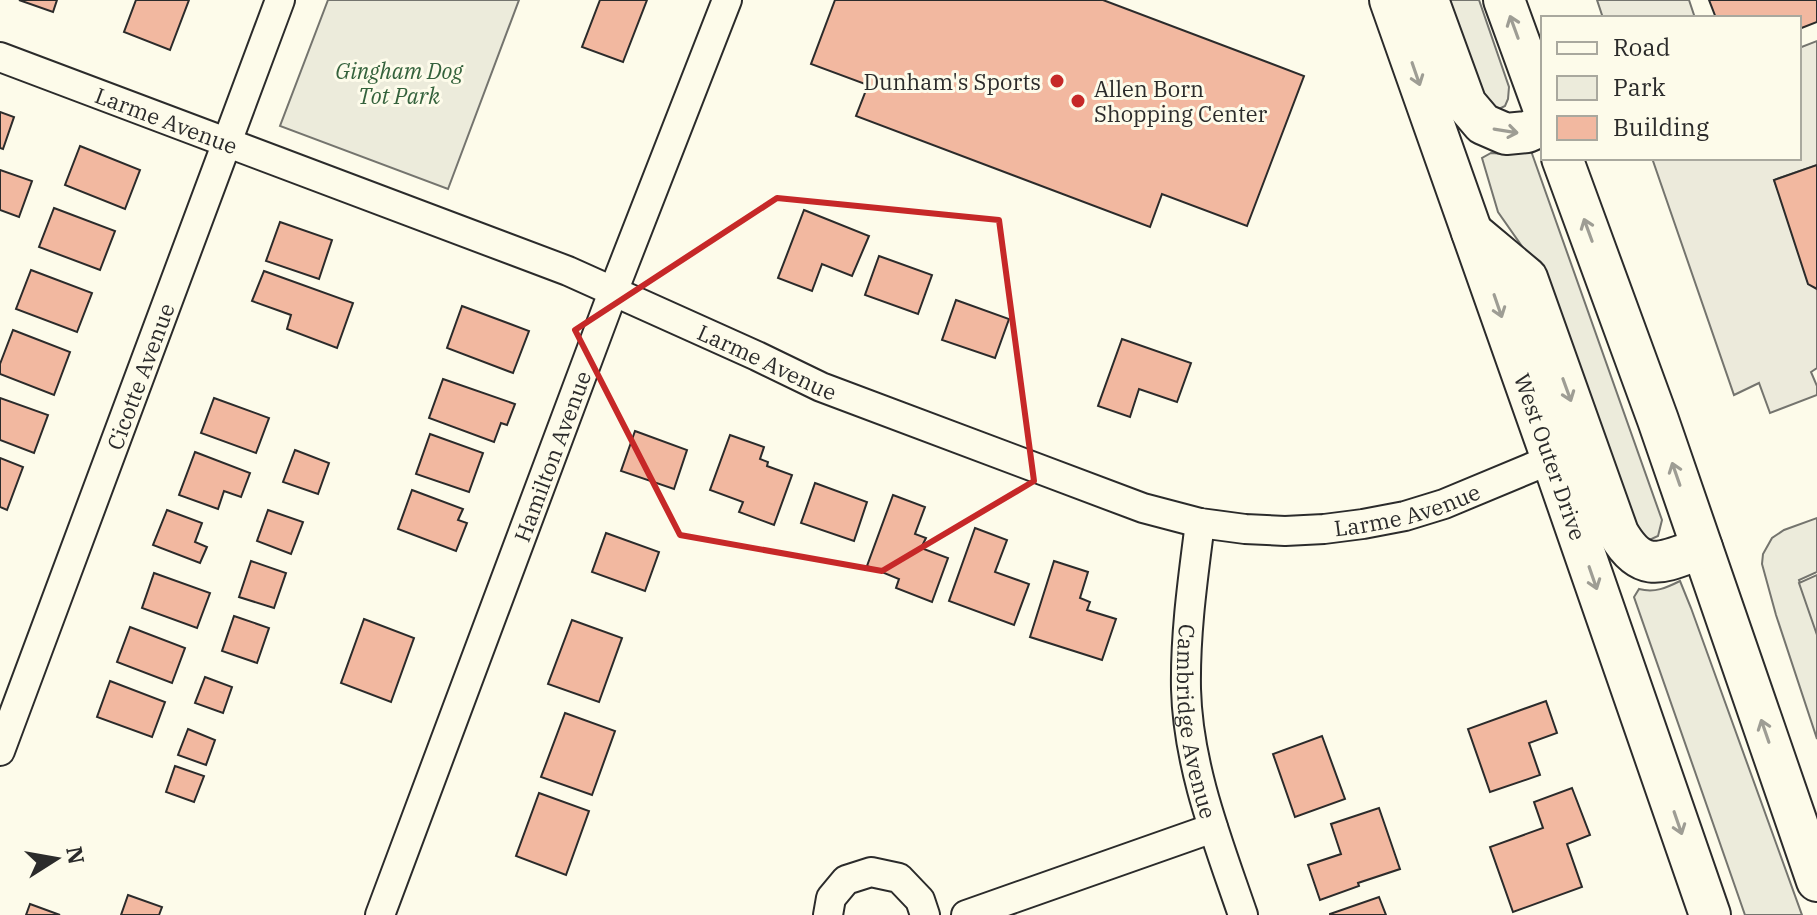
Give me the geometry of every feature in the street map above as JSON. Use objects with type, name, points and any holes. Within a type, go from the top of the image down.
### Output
[{"type":"main road","name":"West Outer Drive","points":[[1390,0],[1710,915]]},
{"type":"main road","points":[[1428,0],[1466,104],[1483,124],[1506,134],[1527,132],[1541,126]]},
{"type":"main road","points":[[1504,0],[1541,102]]},
{"type":"main road","points":[[1563,160],[1658,420],[1817,881]]},
{"type":"main road","points":[[1472,232],[1527,278],[1618,533],[1627,549],[1641,559],[1657,563],[1702,548]]},
{"type":"street","name":"Cicotte Avenue","points":[[0,751],[280,0]]},
{"type":"street","name":"Hamilton Avenue","points":[[380,915],[613,292],[727,0]]},
{"type":"street","name":"Larme Avenue","points":[[0,57],[568,271],[821,387],[1143,508],[1200,523],[1285,531],[1363,524],[1444,504],[1552,459]]},
{"type":"street","name":"Cambridge Avenue","points":[[1200,523],[1187,623],[1186,691],[1194,760],[1243,915]]},
{"type":"street","points":[[966,915],[1213,828]]},
{"type":"street","points":[[828,915],[831,898],[846,880],[871,872],[899,878],[920,900],[925,915]]},
{"type":"highlighted area","points":[[777,198],[999,220],[1034,481],[882,571],[680,535],[575,330]]},
{"type":"green space","name":"Gingham Dog Tot Park","points":[[328,0],[519,0],[448,189],[280,126]]},
{"type":"green space","points":[[1441,0],[1479,0],[1509,87],[1505,106],[1497,110],[1485,107]]},
{"type":"green space","points":[[1530,148],[1662,520],[1658,536],[1645,542],[1627,532],[1535,265],[1498,212],[1482,158],[1491,153],[1505,154]]},
{"type":"green space","points":[[1817,518],[1817,572],[1799,580],[1817,633],[1817,739],[1762,564],[1763,554],[1772,538],[1784,530]]},
{"type":"green space","points":[[1680,581],[1802,915],[1745,915],[1634,597],[1639,589],[1660,589]]},
{"type":"shaded area","points":[[1597,0],[1689,0],[1694,16],[1602,16]]},
{"type":"shaded area","points":[[1817,41],[1817,165],[1774,180],[1817,289],[1817,368],[1811,372],[1817,395],[1770,413],[1759,383],[1734,395],[1653,160],[1801,160],[1801,47]]},
{"type":"shaded area","points":[[1817,575],[1817,635],[1799,583]]},
{"type":"building","points":[[19,0],[57,0],[53,12]]},
{"type":"building","points":[[136,0],[189,0],[170,50],[124,32]]},
{"type":"building","points":[[600,0],[647,0],[623,62],[582,47]]},
{"type":"building","name":"Allen Born Shopping Center","points":[[835,0],[1103,0],[1304,76],[1247,226],[1162,194],[1150,227],[856,116],[868,85],[811,64]]},
{"type":"building","points":[[1709,0],[1817,0],[1817,22],[1801,28],[1801,16],[1715,16]]},
{"type":"building","points":[[0,112],[14,117],[3,149],[0,148]]},
{"type":"building","points":[[80,146],[140,170],[125,209],[65,185]]},
{"type":"building","points":[[1817,165],[1817,289],[1808,284],[1774,180]]},
{"type":"building","points":[[0,170],[32,181],[19,217],[0,210]]},
{"type":"building","points":[[54,208],[115,231],[100,270],[39,247]]},
{"type":"building","points":[[804,210],[869,236],[852,276],[822,264],[812,291],[778,278]]},
{"type":"building","points":[[280,222],[332,240],[319,279],[266,261]]},
{"type":"building","points":[[879,256],[932,275],[918,314],[865,295]]},
{"type":"building","points":[[31,270],[92,293],[77,332],[16,309]]},
{"type":"building","points":[[264,271],[353,303],[337,348],[287,329],[291,315],[252,301]]},
{"type":"building","points":[[956,300],[1009,319],[995,358],[942,340]]},
{"type":"building","points":[[462,306],[529,331],[513,373],[447,348]]},
{"type":"building","points":[[13,330],[70,352],[54,395],[0,374],[0,364]]},
{"type":"building","points":[[1122,339],[1191,363],[1177,402],[1139,389],[1130,417],[1098,406]]},
{"type":"building","points":[[443,379],[515,404],[507,425],[501,423],[494,442],[429,418]]},
{"type":"building","points":[[0,398],[48,415],[34,453],[0,440]]},
{"type":"building","points":[[214,398],[269,418],[256,453],[201,433]]},
{"type":"building","points":[[635,431],[687,450],[674,489],[621,471]]},
{"type":"building","points":[[430,434],[483,453],[469,492],[416,474]]},
{"type":"building","points":[[730,435],[764,447],[760,459],[768,462],[767,466],[792,475],[774,525],[739,512],[743,502],[710,490]]},
{"type":"building","points":[[295,450],[329,463],[318,494],[283,482]]},
{"type":"building","points":[[195,452],[250,473],[241,497],[224,491],[218,509],[179,495]]},
{"type":"building","points":[[0,458],[23,467],[7,510],[0,507]]},
{"type":"building","points":[[815,483],[867,502],[854,541],[801,523]]},
{"type":"building","points":[[412,490],[463,509],[458,520],[467,523],[456,551],[398,529]]},
{"type":"building","points":[[893,495],[925,507],[915,534],[926,538],[921,548],[948,558],[932,602],[896,588],[899,579],[867,566]]},
{"type":"building","points":[[167,510],[202,523],[195,542],[207,547],[200,563],[153,545]]},
{"type":"building","points":[[268,510],[303,522],[291,554],[257,541]]},
{"type":"building","points":[[975,528],[1007,540],[995,572],[1029,584],[1014,625],[949,601]]},
{"type":"building","points":[[606,533],[659,552],[645,591],[592,572]]},
{"type":"building","points":[[251,561],[286,573],[274,608],[239,597]]},
{"type":"building","points":[[1054,561],[1088,572],[1080,598],[1090,602],[1087,610],[1116,619],[1102,660],[1030,637]]},
{"type":"building","points":[[154,573],[210,593],[197,628],[142,608]]},
{"type":"building","points":[[234,616],[269,628],[257,663],[222,651]]},
{"type":"building","points":[[364,619],[414,638],[391,702],[341,683]]},
{"type":"building","points":[[572,620],[622,638],[599,702],[548,684]]},
{"type":"building","points":[[130,627],[185,648],[172,683],[117,662]]},
{"type":"building","points":[[205,677],[232,687],[223,713],[195,703]]},
{"type":"building","points":[[110,681],[165,702],[152,737],[97,717]]},
{"type":"building","points":[[1546,701],[1557,733],[1529,743],[1540,775],[1490,792],[1468,729]]},
{"type":"building","points":[[565,713],[615,731],[592,795],[541,777]]},
{"type":"building","points":[[188,729],[215,740],[206,765],[178,755]]},
{"type":"building","points":[[1322,736],[1345,799],[1295,817],[1273,754]]},
{"type":"building","points":[[175,766],[204,776],[194,802],[166,792]]},
{"type":"building","points":[[1572,788],[1590,835],[1567,844],[1582,887],[1513,912],[1490,847],[1543,828],[1534,802]]},
{"type":"building","points":[[539,793],[589,811],[566,875],[516,856]]},
{"type":"building","points":[[1379,808],[1400,869],[1320,900],[1308,865],[1341,854],[1331,824]]},
{"type":"building","points":[[128,895],[162,907],[159,915],[121,915]]},
{"type":"building","points":[[1379,897],[1386,915],[1330,915],[1330,914]]},
{"type":"building","points":[[30,904],[60,915],[26,915]]},
{"type":"place","name":"Dunham's Sports","points":[[1057,81]]},
{"type":"place","name":"Allen Born Shopping Center","points":[[1078,101]]}]
